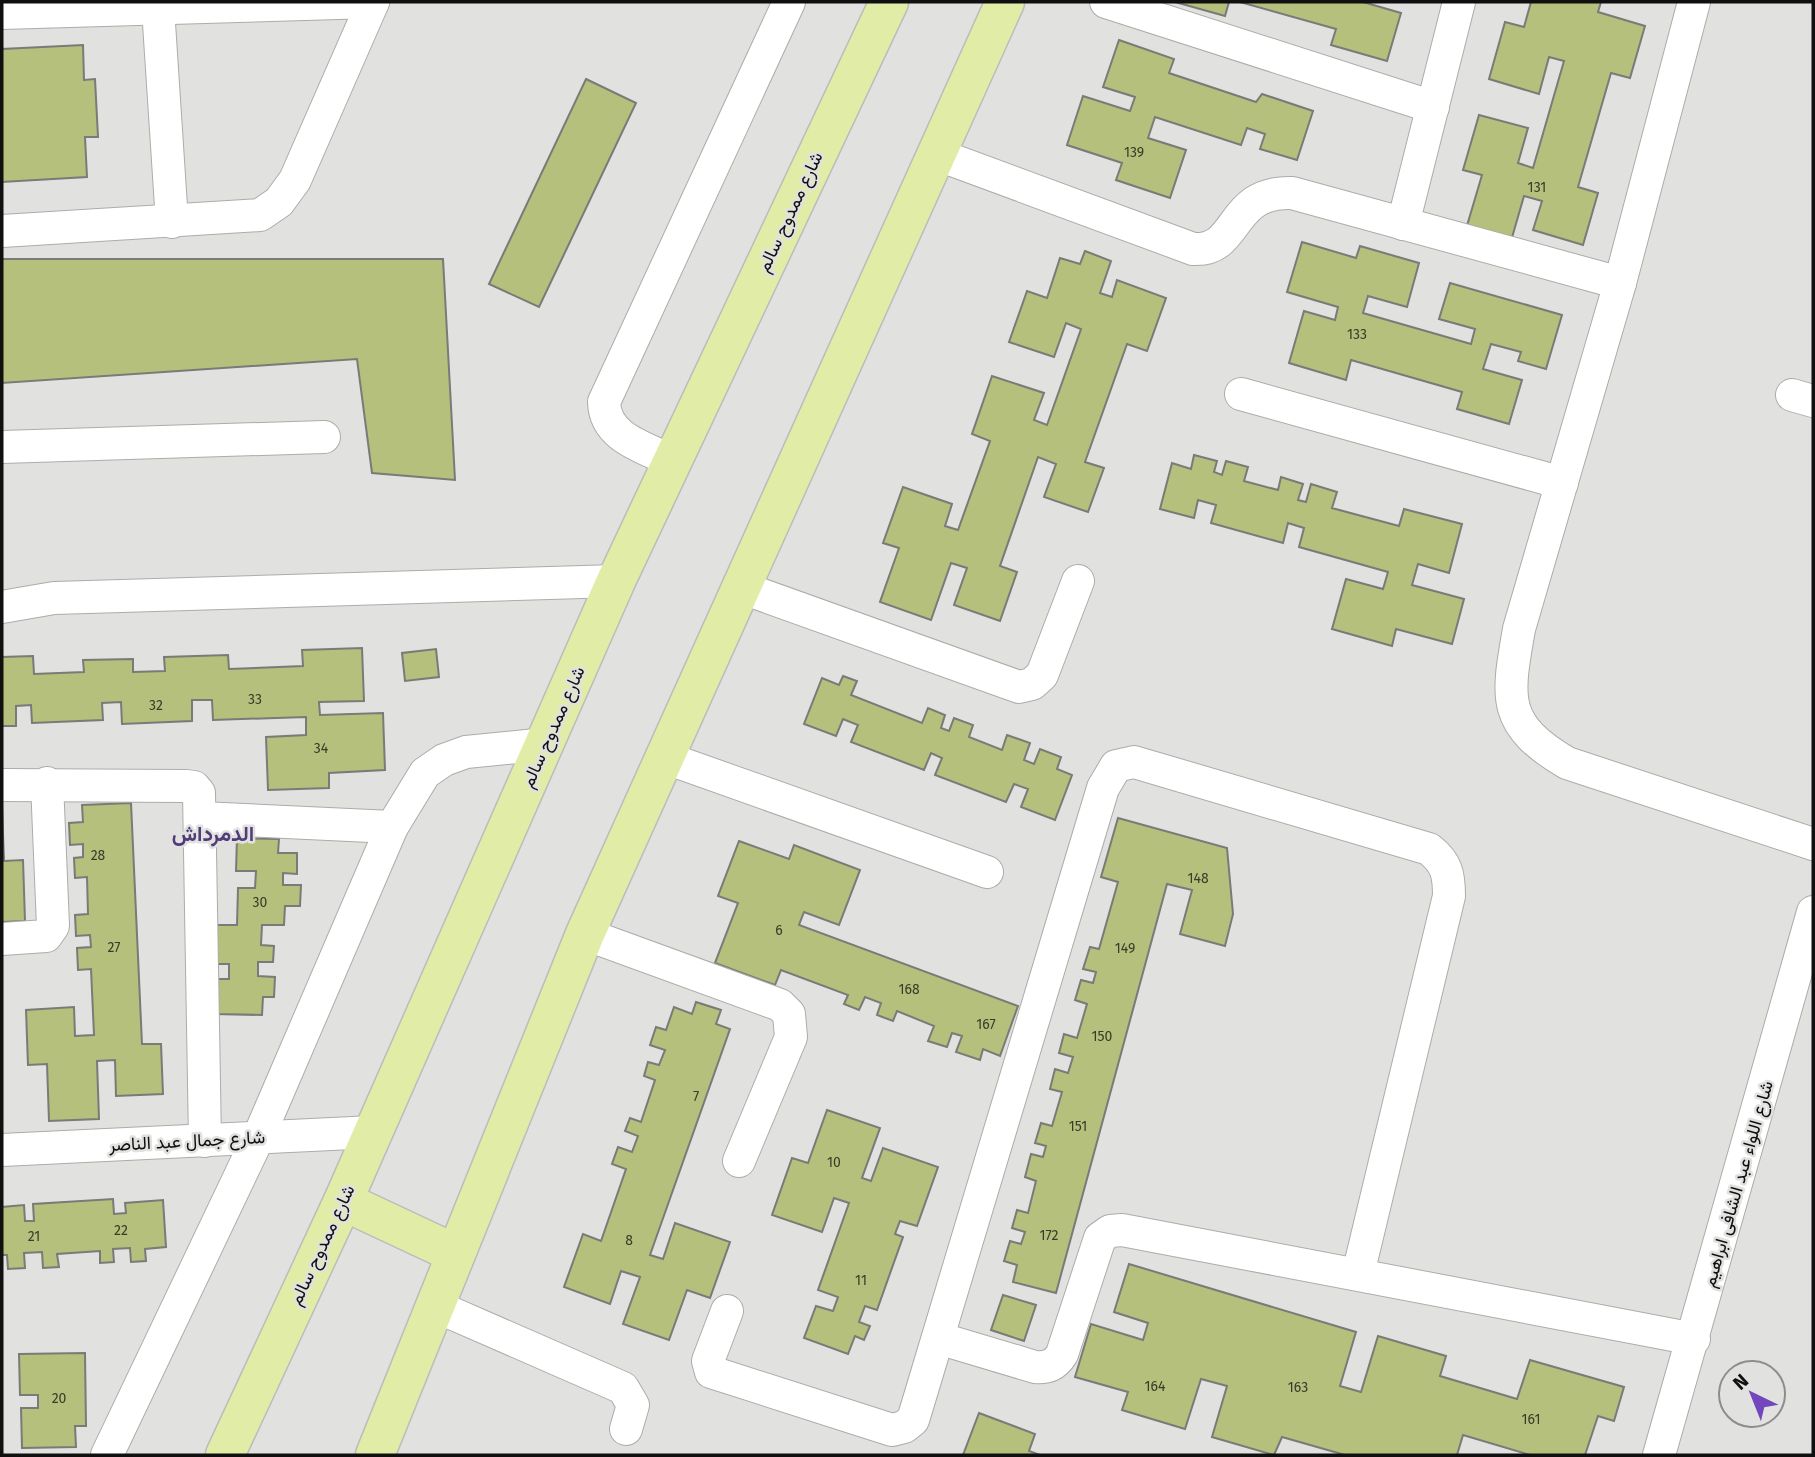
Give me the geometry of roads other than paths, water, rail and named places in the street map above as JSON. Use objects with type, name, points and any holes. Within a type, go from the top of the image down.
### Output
[{"type":"main road","name":"شارع ممدوح سالم","points":[[225,1455],[343,1201],[616,581],[889,2]]},
{"type":"main road","points":[[375,1455],[433,1305],[585,934],[1004,2]]},
{"type":"main road","points":[[343,1201],[454,1254]]},
{"type":"street","points":[[2,13],[149,6],[373,2],[295,180],[279,202],[260,215],[2,231]]},
{"type":"street","points":[[672,461],[614,430],[604,414],[604,402],[789,2]]},
{"type":"street","points":[[1106,2],[1433,107]]},
{"type":"street","points":[[1403,224],[1459,2]]},
{"type":"street","points":[[1694,2],[1620,283],[1519,629],[1510,685],[1516,719],[1539,747],[1567,764],[1813,844]]},
{"type":"street","points":[[149,6],[172,222]]},
{"type":"street","points":[[936,154],[1193,249],[1206,250],[1216,245],[1248,205],[1272,192],[1292,193],[1620,283]]},
{"type":"street","points":[[1241,394],[1562,482]]},
{"type":"street","points":[[2,447],[324,437]]},
{"type":"street","points":[[2,607],[54,598],[616,581]]},
{"type":"street","points":[[740,587],[1019,687],[1032,684],[1042,676],[1078,581]]},
{"type":"street","points":[[107,1455],[259,1136],[392,827],[425,773],[444,760],[466,752],[546,744]]},
{"type":"street","points":[[666,758],[987,872]]},
{"type":"street","points":[[727,1311],[708,1362],[711,1372],[892,1430],[904,1427],[913,1420],[1103,788],[1116,766],[1134,762],[1429,849],[1441,859],[1448,873],[1449,896],[1358,1274]]},
{"type":"street","points":[[2,939],[46,936],[53,926],[47,783]]},
{"type":"street","points":[[2,785],[47,783],[194,787],[199,793],[205,1141]]},
{"type":"street","points":[[201,818],[392,827]]},
{"type":"street","name":"شارع اللواء عبد الشافى ابراهيم","points":[[1660,1455],[1694,1339],[1801,1004],[1813,912]]},
{"type":"street","points":[[585,934],[780,1005],[789,1014],[791,1037],[740,1161]]},
{"type":"street","name":"شارع جمال عبد الناصر","points":[[2,1150],[373,1132]]},
{"type":"street","points":[[938,1338],[1035,1367],[1046,1368],[1056,1363],[1062,1354],[1100,1238],[1110,1231],[1122,1230],[1694,1339]]},
{"type":"street","points":[[433,1305],[623,1388],[634,1405],[626,1429]]},
{"type":"district","name":"الدمرداش","points":[[213,834]]}]
